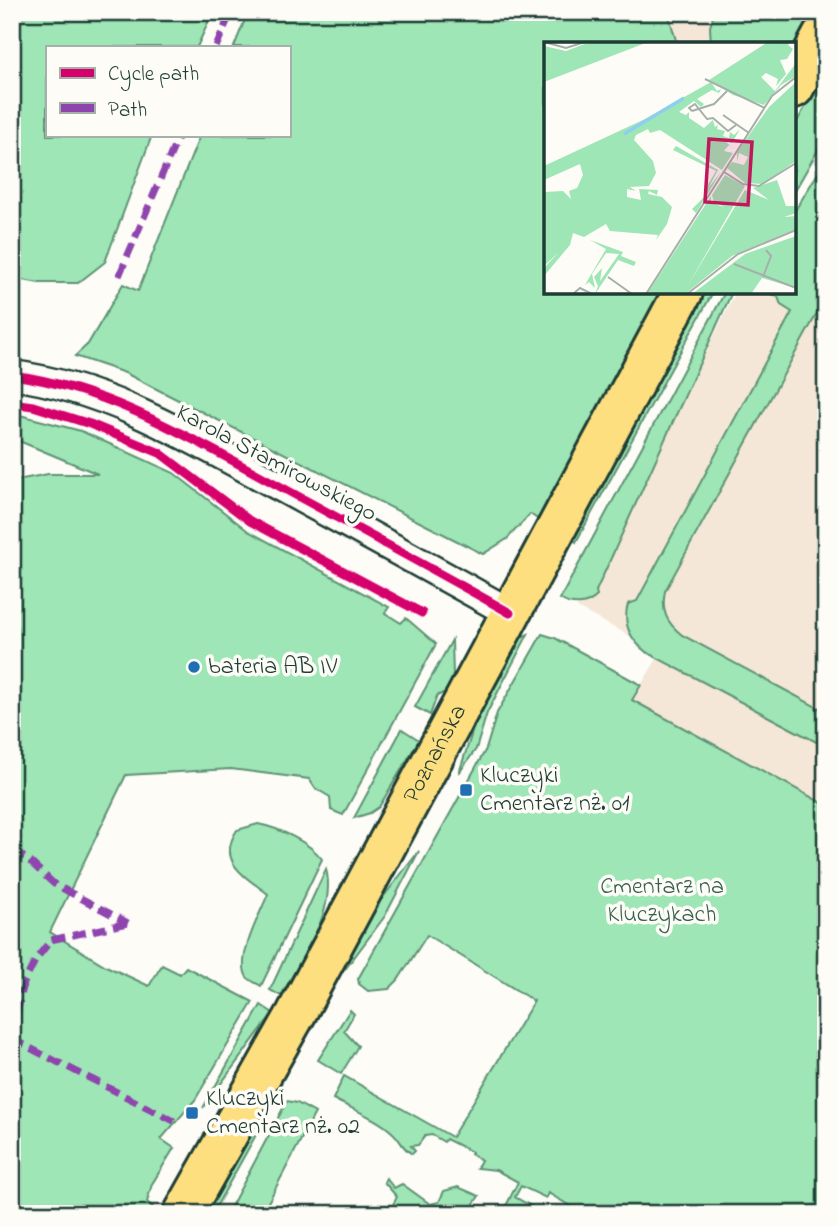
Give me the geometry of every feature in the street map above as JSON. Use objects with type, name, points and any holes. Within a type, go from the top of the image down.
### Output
[{"type":"main road","points":[[796,84],[826,29]]},
{"type":"main road","name":"Poznańska","points":[[183,1214],[296,1014],[682,294]]},
{"type":"street","name":"Karola Stamirowskiego","points":[[12,375],[37,379],[114,402],[189,438],[510,613]]},
{"type":"shaded area","points":[[532,12],[816,12],[796,48],[796,42],[577,42]]},
{"type":"shaded area","points":[[826,167],[826,805],[632,700],[661,652],[577,608],[735,294],[796,294],[813,189]]},
{"type":"green space","points":[[12,12],[213,12],[197,46],[46,46],[46,136],[152,136],[105,262],[78,283],[39,283],[12,278]]},
{"type":"green space","points":[[248,12],[659,12],[669,16],[676,42],[544,42],[544,294],[661,294],[539,520],[530,514],[507,539],[483,554],[125,373],[75,356],[88,344],[123,284],[138,291],[200,136],[290,136],[290,46],[234,46]]},
{"type":"green space","points":[[714,12],[813,12],[796,42],[711,42],[710,27]]},
{"type":"green space","points":[[826,69],[826,136],[796,188],[796,123]]},
{"type":"green space","points":[[818,173],[826,177],[826,297],[665,591],[664,610],[669,621],[682,635],[826,712],[826,747],[646,652],[629,631],[626,618],[628,604],[637,601],[792,312],[771,294],[796,294],[796,209]]},
{"type":"green space","points":[[704,294],[712,294],[576,542],[571,538]]},
{"type":"green space","points":[[724,294],[731,294],[596,591],[597,596],[584,603],[574,604],[560,599]]},
{"type":"green space","points":[[12,413],[81,431],[174,473],[248,531],[389,607],[385,613],[401,623],[406,618],[436,644],[343,815],[331,810],[330,797],[315,788],[309,779],[231,769],[126,775],[50,932],[106,966],[149,986],[162,965],[180,974],[186,967],[253,1002],[195,1100],[161,1139],[174,1148],[152,1184],[147,1202],[153,1207],[151,1214],[12,1214],[12,481],[48,474],[98,474],[12,438]]},
{"type":"green space","points":[[528,634],[487,713],[476,749],[459,773],[479,711],[517,639]]},
{"type":"green space","name":"Cmentarz na Kluczykach","points":[[542,634],[555,638],[641,685],[632,700],[826,805],[826,1214],[584,1214],[548,1193],[546,1198],[521,1186],[515,1197],[545,1214],[535,1213],[506,1206],[518,1182],[496,1170],[477,1168],[481,1160],[471,1154],[472,1152],[432,1135],[425,1136],[418,1145],[411,1146],[415,1151],[412,1154],[387,1128],[333,1099],[344,1076],[452,1137],[534,1001],[427,935],[398,980],[389,989],[368,991],[359,984],[358,979],[486,749],[497,713]]},
{"type":"green space","points":[[452,640],[453,675],[447,691],[437,696],[430,715],[415,707]]},
{"type":"green space","points":[[402,729],[419,740],[379,807],[354,818]]},
{"type":"green space","points":[[258,824],[293,837],[322,859],[261,986],[247,977],[244,959],[250,936],[268,894],[236,867],[230,851],[231,841],[237,830]]},
{"type":"green space","points":[[419,851],[385,916],[346,968],[342,960],[360,927]]},
{"type":"green space","points":[[326,869],[328,885],[322,918],[281,996],[270,990]]},
{"type":"green space","points":[[261,1005],[273,1013],[203,1108]]},
{"type":"green space","points":[[350,1010],[354,1014],[344,1031],[358,1046],[341,1074],[318,1060]]},
{"type":"green space","points":[[277,1086],[282,1088],[212,1214],[201,1214]]},
{"type":"green space","points":[[287,1101],[297,1103],[315,1113],[262,1214],[227,1214]]},
{"type":"green space","points":[[386,1178],[394,1188],[402,1184],[430,1204],[439,1202],[444,1191],[458,1187],[479,1196],[471,1208],[483,1214],[388,1214],[397,1197],[384,1182]]},
{"type":"marked path","points":[[216,46],[231,12]]},
{"type":"marked path","points":[[119,276],[179,136]]},
{"type":"marked path","points":[[12,851],[26,858],[54,884],[128,923]]},
{"type":"marked path","points":[[12,1035],[24,983],[36,959],[51,940],[128,923]]},
{"type":"marked path","points":[[12,1039],[178,1123]]},
{"type":"cycle path","points":[[12,375],[83,392],[151,419],[217,452],[510,613]]},
{"type":"cycle path","points":[[12,403],[33,406],[90,424],[160,453],[250,521],[422,613]]},
{"type":"place","name":"bateria AB IV","points":[[194,667]]},
{"type":"place","name":"Kluczyki Cmentarz nż. 01","points":[[466,790]]},
{"type":"place","name":"Kluczyki Cmentarz nż. 02","points":[[192,1113]]}]
